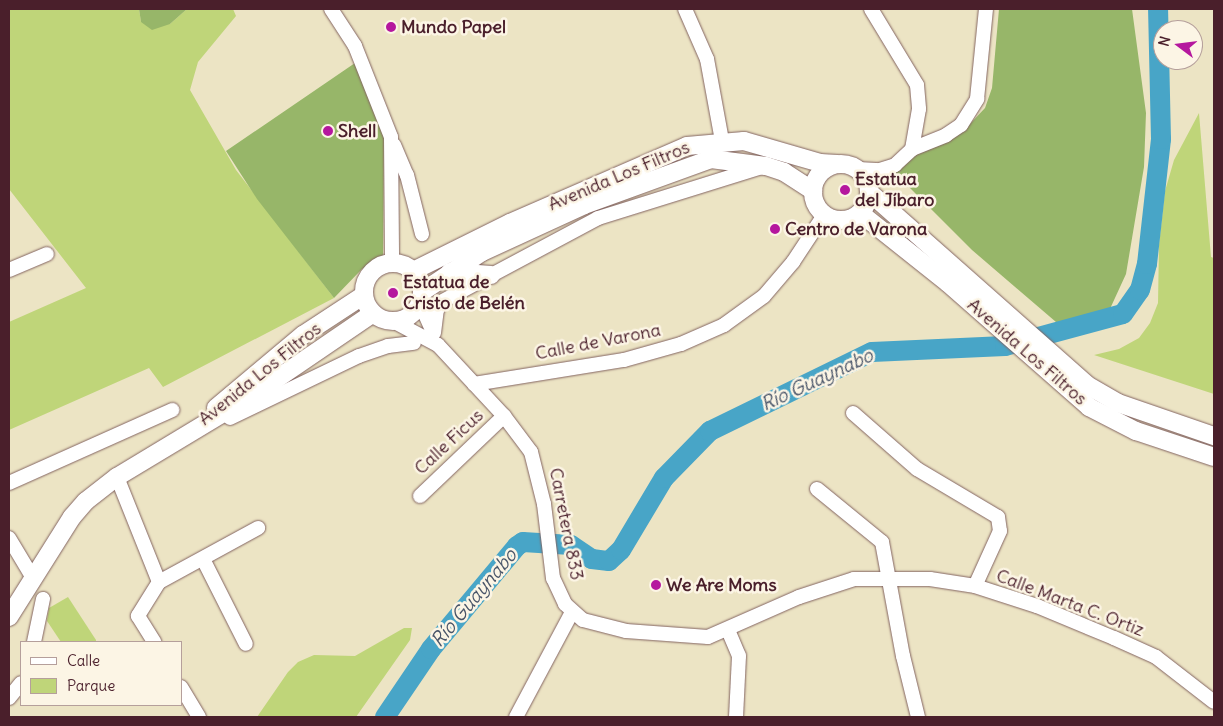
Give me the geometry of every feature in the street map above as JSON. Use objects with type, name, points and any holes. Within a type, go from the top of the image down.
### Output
[{"type":"main road","name":"Avenida Los Filtros","points":[[413,271],[510,223],[654,158],[687,146],[722,141],[755,142],[807,160],[837,164]]},
{"type":"main road","name":"Avenida Los Filtros","points":[[421,297],[450,272],[491,248],[584,205],[711,159],[766,166],[784,172],[813,191]]},
{"type":"main road","points":[[837,164],[858,169],[869,192],[860,213],[845,220],[824,215],[817,207],[813,191],[818,175],[837,164]]},
{"type":"main road","name":"Avenida Los Filtros","points":[[869,192],[954,278],[1089,396],[1136,431],[1214,457]]},
{"type":"main road","name":"Avenida Los Filtros","points":[[860,213],[954,278]]},
{"type":"main road","points":[[392,263],[413,271],[421,297],[414,312],[393,321],[373,313],[364,295],[366,282],[372,272],[392,263]]},
{"type":"main road","points":[[450,272],[491,275]]},
{"type":"main road","name":"Avenida Los Filtros","points":[[182,438],[303,335],[364,295]]},
{"type":"main road","name":"Avenida Los Filtros","points":[[9,617],[72,517],[86,500],[116,476],[253,395],[373,313]]},
{"type":"main road","name":"Avenida Los Filtros","points":[[1089,396],[1118,403],[1214,436]]},
{"type":"street","points":[[331,9],[355,46],[407,176],[422,234]]},
{"type":"street","points":[[685,9],[707,59],[722,141]]},
{"type":"street","points":[[871,9],[917,85],[919,109],[912,150]]},
{"type":"street","points":[[858,169],[880,170],[895,165],[912,150],[946,135],[961,124],[976,99],[986,9]]},
{"type":"street","points":[[391,137],[392,263]]},
{"type":"street","points":[[436,339],[437,310],[441,302],[598,218],[766,166]]},
{"type":"street","name":"Calle de Varona","points":[[474,384],[624,360],[681,344],[724,325],[764,296],[793,262],[824,215]]},
{"type":"street","points":[[9,270],[47,254]]},
{"type":"street","name":"Carretera 833","points":[[421,297],[436,339],[504,416],[531,452],[544,504],[554,578],[572,612]]},
{"type":"street","name":"Carretera 833","points":[[393,321],[436,339]]},
{"type":"street","points":[[182,438],[195,438],[269,398],[359,356],[388,346],[414,343]]},
{"type":"street","points":[[9,483],[172,410]]},
{"type":"street","points":[[853,413],[917,469],[998,517],[1000,531],[974,586]]},
{"type":"street","name":"Calle Ficus","points":[[420,496],[504,416]]},
{"type":"street","points":[[116,476],[159,582]]},
{"type":"street","points":[[817,489],[882,542],[918,717]]},
{"type":"street","points":[[153,641],[138,616],[159,582],[258,528]]},
{"type":"street","points":[[9,538],[33,578]]},
{"type":"street","points":[[203,559],[246,644]]},
{"type":"street","name":"Calle Marta C. Ortiz","points":[[728,630],[799,597],[854,578],[930,579],[974,586],[1044,608],[1156,657],[1214,702]]},
{"type":"street","points":[[34,641],[43,599]]},
{"type":"street","points":[[516,717],[572,612],[596,625],[626,631],[708,637],[728,630],[739,656],[736,717]]},
{"type":"street","points":[[9,698],[20,684]]},
{"type":"street","points":[[182,690],[199,717]]},
{"type":"green space","points":[[9,9],[139,9],[141,22],[170,24],[187,9],[233,9],[236,16],[198,62],[190,90],[236,170],[334,298],[163,387],[149,368],[9,430],[9,322],[86,288],[9,189]]},
{"type":"green space","points":[[139,9],[187,9],[170,24],[152,30],[141,22]]},
{"type":"green space","points":[[999,9],[1132,9],[1146,113],[1144,167],[1126,274],[1109,311],[1095,322],[1063,328],[972,250],[895,173],[916,155],[939,145],[970,124],[985,108],[992,88]]},
{"type":"green space","points":[[355,63],[384,137],[383,256],[362,269],[334,298],[257,199],[226,151]]},
{"type":"green space","points":[[1199,113],[1211,257],[1214,258],[1214,394],[1094,355],[1119,349],[1139,338],[1150,323],[1158,303],[1159,245],[1165,191],[1174,160]]},
{"type":"green space","points":[[68,597],[96,641],[60,641],[47,621],[49,608]]},
{"type":"green space","points":[[404,628],[412,628],[410,640],[356,717],[257,717],[288,672],[298,662],[314,655],[355,656]]},
{"type":"waterway","name":"Río Guaynabo","points":[[385,717],[431,649],[517,546],[523,542],[571,545],[592,559],[609,561],[621,550],[664,478],[710,431],[872,352],[1005,346],[1123,314],[1140,290],[1147,264],[1161,139],[1158,9]]},
{"type":"place","name":"Mundo Papel","points":[[391,27]]},
{"type":"place","name":"Shell","points":[[328,131]]},
{"type":"place","name":"Estatua del Jíbaro","points":[[845,190]]},
{"type":"place","name":"Centro de Varona","points":[[775,229]]},
{"type":"place","name":"Estatua de Cristo de Belén","points":[[393,293]]},
{"type":"place","name":"We Are Moms","points":[[656,585]]}]
